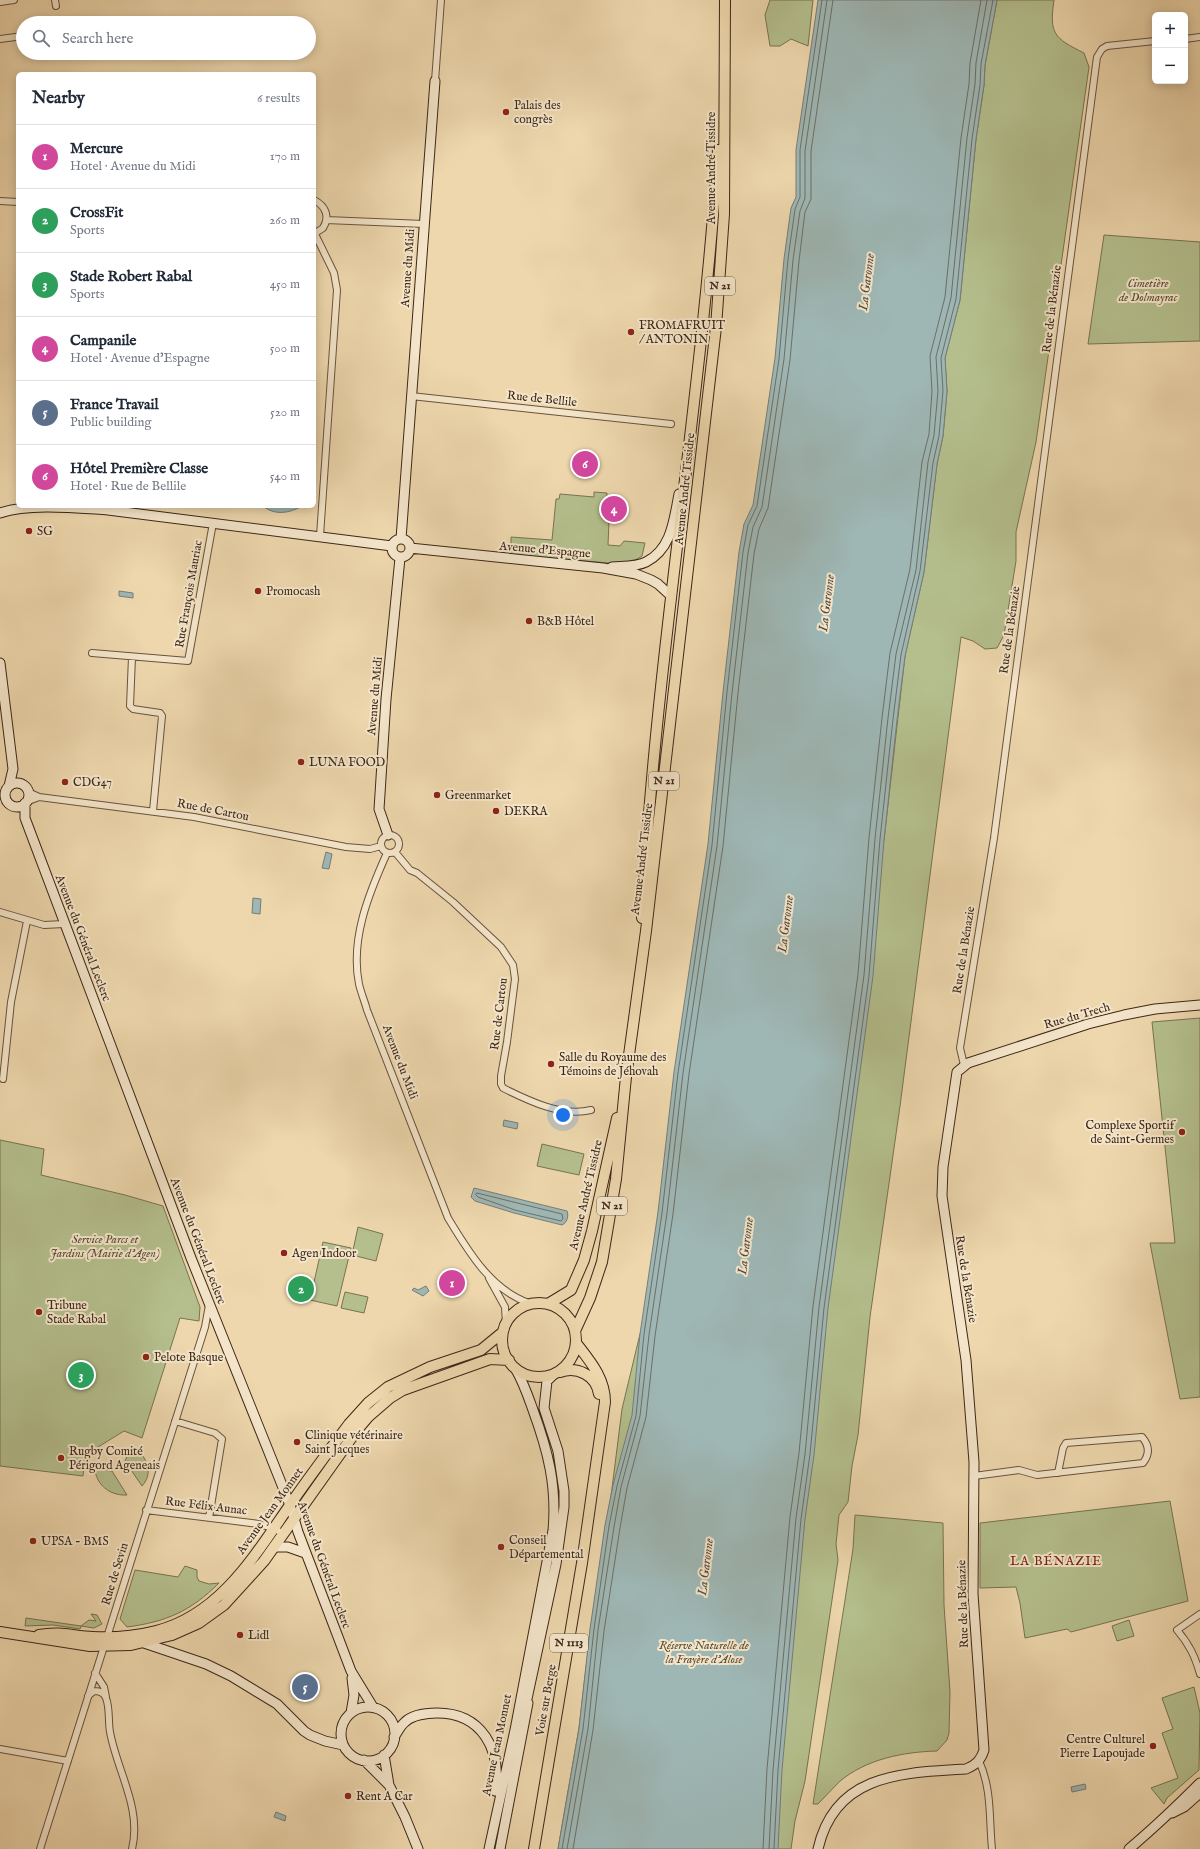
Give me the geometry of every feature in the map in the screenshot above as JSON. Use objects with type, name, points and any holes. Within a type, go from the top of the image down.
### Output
[{"type":"main road","name":"Avenue André Tissidre","points":[[638,979],[645,850],[657,717],[707,287],[715,201],[719,133],[721,0]]},
{"type":"main road","name":"Avenue André Tissidre","points":[[575,1331],[596,1282],[604,1254],[619,1150],[638,979],[647,924],[719,294],[724,214],[725,0]]},
{"type":"main road","name":"Avenue André Tissidre","points":[[548,1304],[571,1290],[588,1249],[626,1077]]},
{"type":"main road","points":[[529,1304],[548,1304],[564,1313],[571,1321],[575,1331],[576,1343],[570,1359],[555,1374],[543,1377],[533,1376],[524,1373],[512,1364],[503,1348],[505,1328],[512,1315],[518,1309],[529,1304]]},
{"type":"main road","name":"Avenue Jean Monnet","points":[[0,1632],[90,1646],[106,1641],[155,1631],[187,1620],[207,1606],[226,1589],[246,1567],[275,1529],[290,1505],[349,1424],[368,1403],[398,1381],[430,1367],[481,1350],[505,1328]]},
{"type":"main road","name":"N 1113","points":[[576,1343],[599,1375],[605,1392],[599,1435]]},
{"type":"main road","name":"Avenue Jean Monnet","points":[[30,1637],[55,1632],[106,1641],[144,1643],[172,1635],[199,1623],[224,1605],[264,1561],[357,1430],[368,1417],[390,1398],[403,1390],[490,1359],[512,1364]]},
{"type":"main road","name":"N 1113","points":[[555,1374],[568,1369],[576,1370],[588,1375],[594,1381],[598,1388],[600,1400],[599,1435]]},
{"type":"main road","name":"Voie sur Berge","points":[[534,1849],[582,1563],[599,1435]]},
{"type":"street","points":[[0,2],[14,0]]},
{"type":"street","name":"Avenue du Midi","points":[[401,539],[441,0]]},
{"type":"street","points":[[0,39],[16,37]]},
{"type":"street","points":[[1188,39],[1200,37]]},
{"type":"street","name":"Rue de la Bénazie","points":[[979,1761],[984,1750],[973,1594],[974,1476],[966,1360],[943,1210],[942,1180],[956,1076],[964,1065],[960,1048],[995,830],[1095,70],[1099,53],[1102,49],[1111,45],[1152,41]]},
{"type":"street","points":[[0,201],[16,202]]},
{"type":"street","points":[[316,202],[322,206],[326,214],[326,220],[323,228],[316,233]]},
{"type":"street","points":[[326,220],[424,224]]},
{"type":"street","points":[[316,236],[334,273],[337,290],[320,536]]},
{"type":"street","name":"Rue de Bellile","points":[[411,396],[671,424]]},
{"type":"street","points":[[603,568],[635,565],[646,562],[658,553],[670,535],[674,523],[691,429]]},
{"type":"street","points":[[0,505],[16,508]]},
{"type":"street","points":[[18,508],[24,509]]},
{"type":"street","points":[[0,513],[24,509],[62,508],[108,510],[392,546]]},
{"type":"street","name":"Rue François Mauriac","points":[[92,653],[188,661],[213,523]]},
{"type":"street","points":[[401,539],[409,543],[410,548],[406,556],[400,558],[393,554],[392,546],[395,541],[401,539]]},
{"type":"street","name":"Avenue d'Espagne","points":[[410,548],[603,568],[636,574],[651,580],[670,595]]},
{"type":"street","name":"Avenue du Midi","points":[[388,835],[380,810],[380,794],[386,699],[400,558]]},
{"type":"street","points":[[132,657],[130,706],[133,709],[160,712],[162,716],[153,811]]},
{"type":"street","points":[[0,663],[13,769],[9,786],[5,792],[6,799],[14,806],[20,806],[25,803],[26,789],[13,769]]},
{"type":"street","points":[[9,786],[15,783],[26,789]]},
{"type":"street","name":"Rue de Cartou","points":[[26,789],[39,797],[194,817],[346,847],[370,849],[381,846]]},
{"type":"street","name":"Rue de Cartou","points":[[25,803],[39,797]]},
{"type":"street","name":"Avenue du Général Leclerc","points":[[25,803],[25,818],[209,1304],[290,1505],[305,1553],[351,1671],[373,1707]]},
{"type":"street","name":"Avenue du Général Leclerc","points":[[14,806],[25,818]]},
{"type":"street","points":[[388,835],[394,835],[399,840],[399,848],[395,852],[387,853],[381,846],[382,840],[388,835]]},
{"type":"street","name":"Rue de Cartou","points":[[395,852],[410,870],[417,873],[453,902],[501,947],[513,965],[515,979],[501,1076],[501,1084],[503,1088],[567,1112],[591,1110]]},
{"type":"street","name":"Avenue du Midi","points":[[387,853],[367,902],[357,954],[359,983],[367,1010],[446,1213],[466,1249],[482,1268],[510,1295],[529,1304]]},
{"type":"street","points":[[0,912],[27,921],[48,925],[64,924]]},
{"type":"street","points":[[3,1079],[11,1002],[27,921]]},
{"type":"street","name":"Rue du Trech","points":[[964,1065],[1095,1022],[1155,1009],[1200,1005]]},
{"type":"street","name":"Avenue du Midi","points":[[482,1268],[505,1307],[505,1328]]},
{"type":"street","name":"Rue de Sevin","points":[[40,1849],[205,1326],[209,1304]]},
{"type":"street","name":"Avenue Jean Monnet","points":[[489,1849],[525,1677],[555,1507],[552,1476],[547,1451],[522,1380],[512,1364]]},
{"type":"street","name":"Avenue Jean Monnet","points":[[494,1849],[556,1564],[564,1507],[564,1491],[558,1451],[544,1408],[547,1381],[555,1374]]},
{"type":"street","points":[[175,1421],[216,1433],[222,1440],[209,1518]]},
{"type":"street","points":[[974,1476],[1020,1470],[1037,1475],[1058,1473],[1143,1463],[1148,1455],[1147,1446],[1142,1437],[1066,1443],[1063,1448],[1058,1473]]},
{"type":"street","name":"Rue Félix Aunac","points":[[146,1510],[259,1524],[275,1529],[284,1534]]},
{"type":"street","points":[[274,1548],[288,1547],[305,1553]]},
{"type":"street","points":[[1200,1614],[1177,1630],[1189,1645],[1195,1656],[1200,1674]]},
{"type":"street","points":[[144,1643],[206,1664],[231,1676],[277,1704],[310,1735],[325,1741],[343,1745]]},
{"type":"street","name":"Avenue du Général Leclerc","points":[[351,1671],[354,1695],[351,1713]]},
{"type":"street","points":[[95,1673],[104,1688],[110,1732],[133,1807],[135,1828],[132,1849]]},
{"type":"street","points":[[500,1849],[525,1726],[532,1678]]},
{"type":"street","points":[[88,1696],[94,1691],[98,1691],[102,1692],[106,1697]]},
{"type":"street","points":[[389,1785],[364,1760],[352,1755],[343,1745],[341,1729],[344,1721],[351,1713],[365,1707],[373,1707],[386,1714],[391,1721],[394,1737]]},
{"type":"street","points":[[364,1760],[378,1759],[384,1755],[391,1747],[394,1737],[404,1722],[415,1716],[429,1713],[444,1713],[468,1720],[479,1729],[487,1739],[494,1752],[497,1782],[484,1849]]},
{"type":"street","points":[[0,1748],[68,1761]]},
{"type":"street","points":[[384,1755],[389,1785],[405,1817],[418,1849]]},
{"type":"street","points":[[818,1849],[828,1821],[838,1807],[852,1794],[867,1784],[888,1777],[914,1772],[966,1769],[974,1766],[979,1761],[984,1772],[989,1794],[992,1849]]},
{"type":"street","points":[[1168,1816],[1179,1802],[1200,1783]]},
{"type":"street","points":[[1129,1849],[1168,1816],[1184,1807],[1200,1793]]},
{"type":"green space","points":[[770,0],[813,0],[808,46],[791,39],[780,46],[770,46],[765,15]]},
{"type":"green space","name":"Réserve Naturelle de la Frayère d'Alose","points":[[997,0],[1054,0],[1052,21],[1056,34],[1060,39],[1084,53],[1089,67],[1036,442],[1016,532],[1016,561],[1004,635],[997,648],[985,649],[973,641],[961,637],[900,1106],[870,1317],[858,1435],[852,1466],[848,1502],[839,1515],[836,1544],[838,1560],[805,1781],[795,1821],[791,1849],[558,1849],[579,1728],[590,1634],[610,1504],[622,1409],[640,1334],[884,840],[905,656],[924,572],[937,464],[943,436],[947,391],[945,358],[960,300],[985,65]]},
{"type":"green space","name":"Cimetière de Dolmayrac","points":[[1104,235],[1200,242],[1200,341],[1088,344]]},
{"type":"green space","points":[[594,492],[607,493],[606,521],[609,521],[608,545],[620,546],[624,541],[645,543],[642,556],[632,562],[609,563],[504,554],[503,544],[511,544],[511,537],[552,540],[556,499],[559,499],[560,494],[594,497]]},
{"type":"green space","name":"Complexe Sportif de Saint-Germes","points":[[1200,1018],[1200,1397],[1180,1399],[1150,1243],[1175,1243],[1152,1022]]},
{"type":"green space","name":"Service Parcs et Jardins (Mairie d'Agen)","points":[[0,1140],[44,1149],[41,1175],[125,1195],[163,1206],[200,1307],[199,1321],[180,1318],[142,1438],[124,1431],[85,1455],[83,1476],[0,1466]]},
{"type":"green space","points":[[542,1144],[584,1154],[579,1175],[537,1166]]},
{"type":"green space","points":[[358,1227],[383,1234],[376,1261],[352,1255]]},
{"type":"green space","points":[[323,1242],[351,1248],[337,1306],[310,1300]]},
{"type":"green space","points":[[345,1292],[368,1297],[364,1313],[341,1308]]},
{"type":"green space","points":[[131,1447],[134,1447],[139,1451],[147,1465],[148,1476],[142,1486],[125,1461]]},
{"type":"green space","points":[[97,1469],[112,1471],[127,1495],[116,1494],[102,1486],[95,1471]]},
{"type":"green space","points":[[1170,1501],[1188,1601],[1071,1632],[1067,1629],[1025,1638],[1016,1587],[980,1588],[980,1523]]},
{"type":"green space","points":[[855,1515],[943,1523],[944,1605],[950,1692],[949,1733],[947,1740],[937,1751],[898,1755],[873,1762],[850,1774],[839,1782],[818,1804],[813,1804],[853,1549]]},
{"type":"green space","points":[[185,1566],[197,1570],[197,1577],[199,1581],[209,1584],[219,1583],[209,1593],[177,1614],[154,1622],[127,1627],[120,1619],[135,1570],[178,1577]]},
{"type":"green space","points":[[91,1614],[97,1615],[102,1624],[94,1628],[81,1626],[89,1620],[96,1621]]},
{"type":"green space","points":[[26,1618],[81,1626],[80,1629],[53,1625],[25,1626]]},
{"type":"green space","points":[[1129,1620],[1134,1636],[1117,1641],[1112,1626]]},
{"type":"green space","points":[[1194,1687],[1200,1713],[1199,1770],[1167,1798],[1164,1804],[1151,1788],[1178,1778],[1162,1733],[1173,1729],[1162,1698]]},
{"type":"water","name":"La Garonne","points":[[818,0],[997,0],[985,65],[960,300],[945,358],[947,391],[943,436],[937,464],[924,572],[905,656],[897,720],[884,840],[873,976],[828,1308],[814,1455],[805,1519],[782,1770],[778,1849],[558,1849],[579,1728],[590,1629],[605,1525],[613,1485],[632,1415],[640,1334],[658,1212],[674,1072],[708,844],[739,552],[744,524],[753,505],[775,358],[784,259],[791,208],[796,197],[796,150]]},
{"type":"water","points":[[266,508],[298,508],[288,512],[277,512]]},
{"type":"water","points":[[119,591],[133,593],[133,598],[119,596]]},
{"type":"water","points":[[326,852],[332,854],[329,869],[322,868]]},
{"type":"water","points":[[253,898],[261,899],[260,914],[252,913]]},
{"type":"water","points":[[504,1120],[518,1123],[517,1129],[503,1126]]},
{"type":"water","points":[[474,1188],[567,1211],[567,1219],[562,1225],[475,1201],[471,1197]]},
{"type":"water","points":[[426,1286],[429,1291],[423,1296],[412,1290],[414,1288],[418,1290]]},
{"type":"water","points":[[1085,1784],[1086,1789],[1072,1792],[1071,1787]]},
{"type":"water","points":[[276,1812],[286,1816],[285,1821],[274,1817]]},
{"type":"place","name":"Palais des congrès","points":[[506,112]]},
{"type":"place","name":"FROMAFRUIT / ANTONIN","points":[[631,332]]},
{"type":"place","name":"Hôtel Première Classe","points":[[585,464]]},
{"type":"place","name":"Campanile","points":[[614,509]]},
{"type":"place","name":"SG","points":[[29,531]]},
{"type":"place","name":"Promocash","points":[[258,591]]},
{"type":"place","name":"B&B Hôtel","points":[[529,621]]},
{"type":"place","name":"LUNA FOOD","points":[[301,762]]},
{"type":"place","name":"CDG47","points":[[65,782]]},
{"type":"place","name":"Greenmarket","points":[[437,795]]},
{"type":"place","name":"DEKRA","points":[[496,811]]},
{"type":"place","name":"Salle du Royaume des Témoins de Jéhovah","points":[[551,1064]]},
{"type":"place","name":"Complexe Sportif de Saint-Germes","points":[[1182,1132]]},
{"type":"place","name":"Agen Indoor","points":[[284,1253]]},
{"type":"place","name":"Mercure","points":[[452,1283]]},
{"type":"place","name":"CrossFit","points":[[301,1289]]},
{"type":"place","name":"Tribune Stade Rabal","points":[[39,1312]]},
{"type":"place","name":"Pelote Basque","points":[[146,1357]]},
{"type":"place","name":"Stade Robert Rabal","points":[[81,1375]]},
{"type":"place","name":"Clinique vétérinaire Saint Jacques","points":[[297,1442]]},
{"type":"place","name":"Rugby Comité Périgord Ageneais","points":[[61,1458]]},
{"type":"place","name":"UPSA - BMS","points":[[33,1541]]},
{"type":"place","name":"Conseil Départemental","points":[[501,1547]]},
{"type":"place","name":"Lidl","points":[[240,1635]]},
{"type":"place","name":"France Travail","points":[[305,1687]]},
{"type":"place","name":"Centre Culturel Pierre Lapoujade","points":[[1153,1746]]},
{"type":"place","name":"Rent A Car","points":[[348,1796]]},
{"type":"district","name":"LA BÉNAZIE","points":[[1056,1561]]}]
